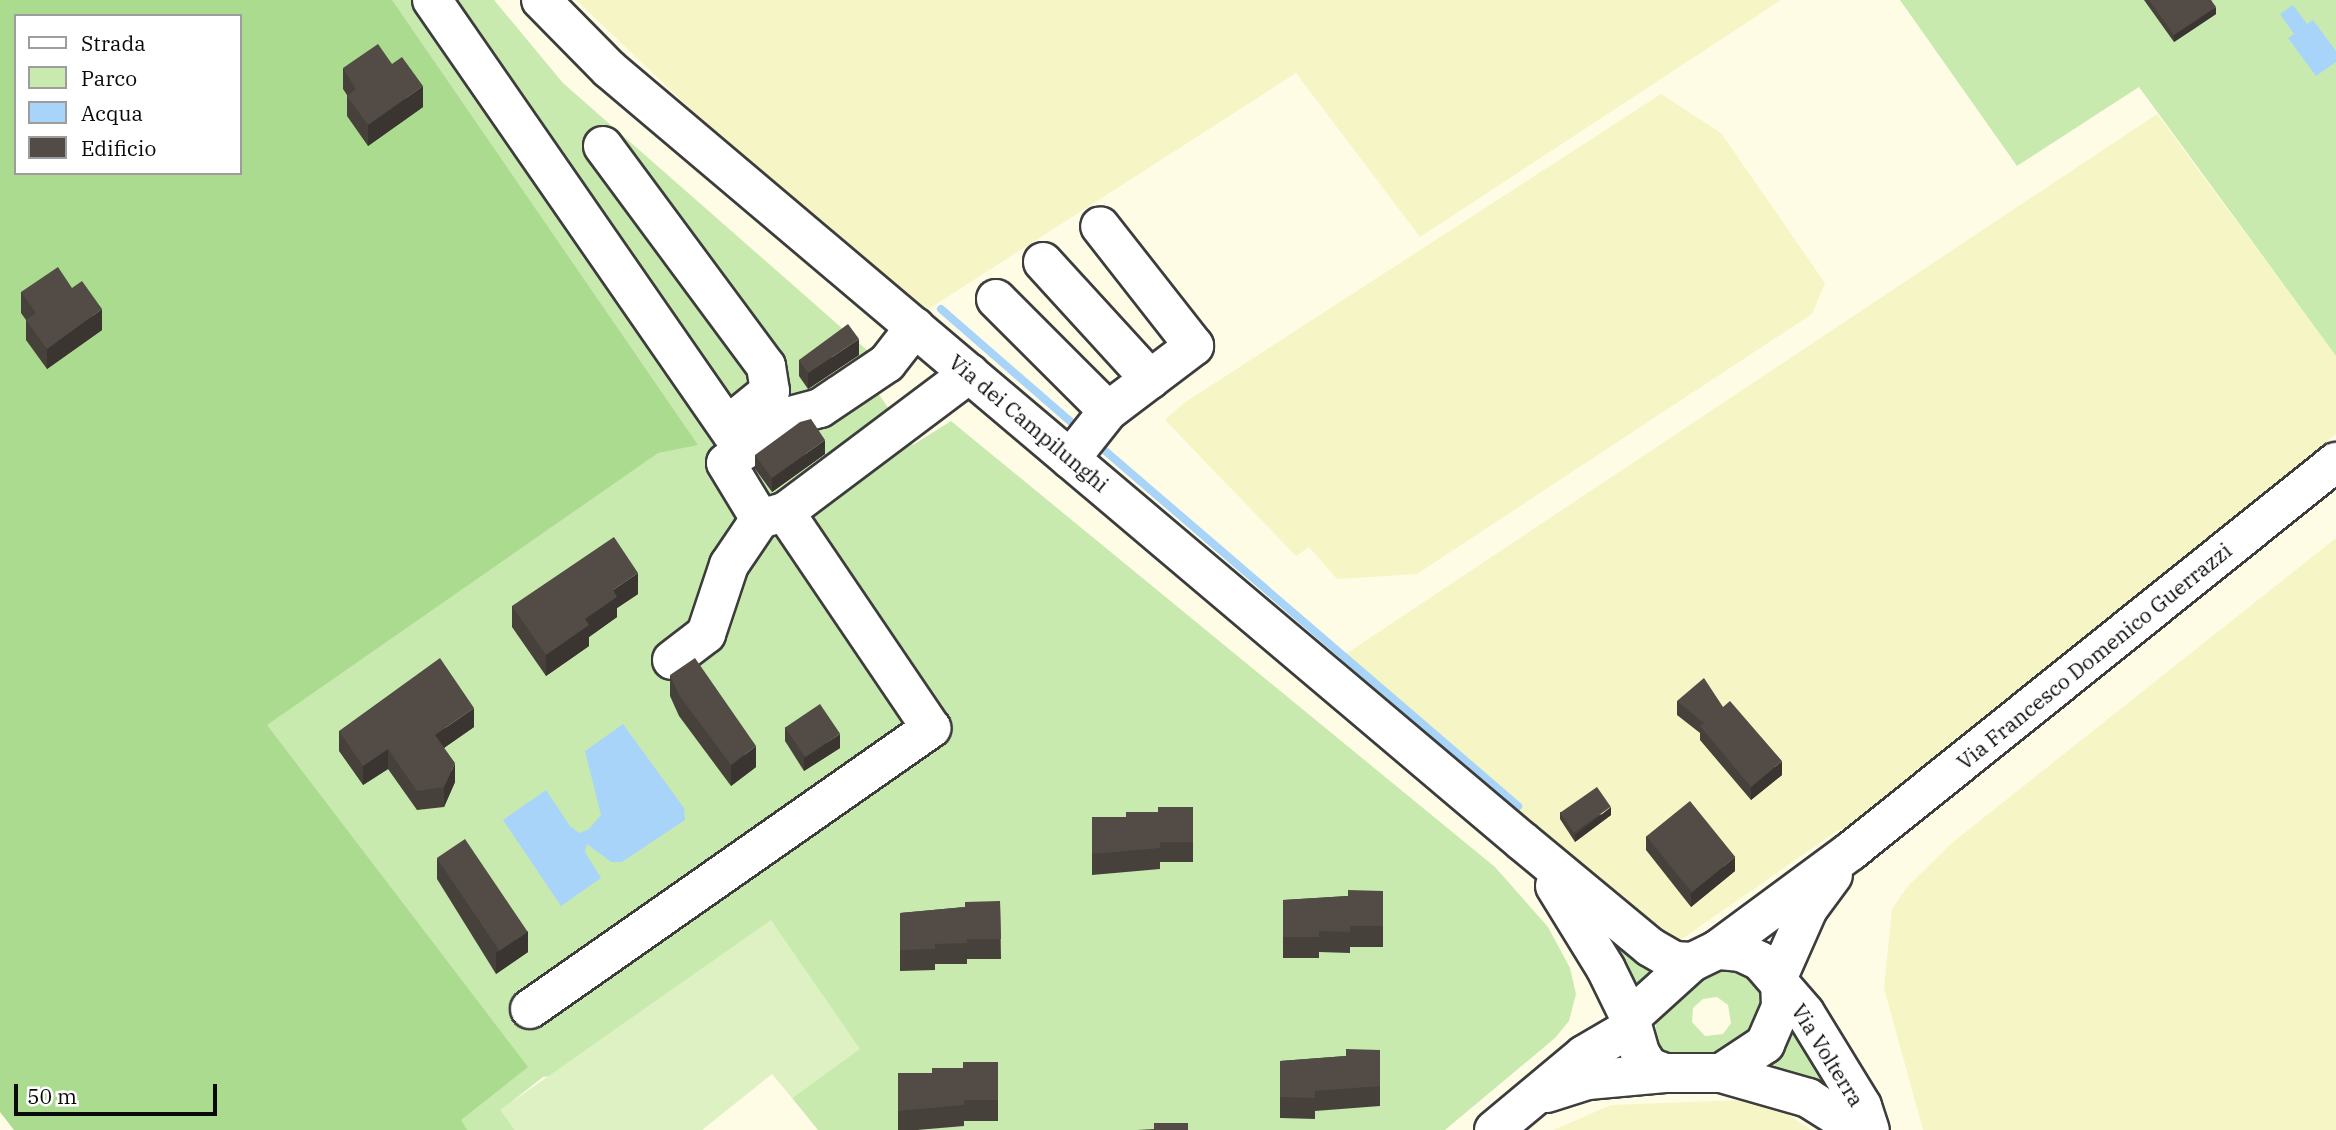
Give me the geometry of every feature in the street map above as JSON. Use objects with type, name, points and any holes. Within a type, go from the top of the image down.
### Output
[{"type":"street","points":[[432,0],[736,439]]},
{"type":"street","name":"Via dei Campilunghi","points":[[541,0],[608,69],[1650,947],[1674,961],[1704,956]]},
{"type":"street","points":[[530,1009],[932,728],[773,515],[726,463],[736,439],[771,391],[766,366],[603,146]]},
{"type":"street","points":[[1070,459],[1108,411],[1194,346],[1100,226]]},
{"type":"street","points":[[1043,262],[1150,379]]},
{"type":"street","points":[[996,299],[1108,411]]},
{"type":"street","points":[[736,439],[790,416],[820,408],[887,363],[915,327]]},
{"type":"street","points":[[672,660],[706,634],[729,565],[773,515],[970,373]]},
{"type":"street","name":"Via Francesco Domenico Guerrazzi","points":[[1704,956],[1851,851],[2336,462]]},
{"type":"street","name":"Via dei Campilunghi","points":[[1522,841],[1577,916],[1631,1023]]},
{"type":"street","name":"Via Francesco Domenico Guerrazzi","points":[[1784,971],[1808,909],[1851,851]]},
{"type":"street","points":[[1494,1130],[1584,1055],[1631,1023],[1704,956],[1741,952],[1784,971],[1781,1007],[1765,1044],[1721,1073],[1665,1073],[1588,1080],[1532,1099]]},
{"type":"street","name":"Via Volterra","points":[[1784,971],[1795,976],[1805,1013],[1862,1106],[1870,1130]]},
{"type":"street","points":[[1631,1023],[1640,1053],[1649,1067],[1665,1073]]},
{"type":"street","name":"Via Volterra","points":[[1721,1073],[1808,1098],[1859,1130]]},
{"type":"green space","points":[[0,0],[494,0],[563,83],[868,351],[862,369],[913,445],[951,421],[1495,867],[1548,927],[1570,968],[1576,994],[1569,1021],[1555,1038],[1445,1130],[818,1130],[792,1098],[860,1048],[543,1077],[501,1110],[515,1130],[30,1130],[0,1094]]},
{"type":"green space","points":[[0,0],[392,0],[698,445],[658,453],[267,725],[528,1067],[461,1120],[467,1130],[14,1130],[0,1112]]},
{"type":"green space","points":[[576,0],[1781,0],[1420,237],[1296,73],[924,312],[722,139]]},
{"type":"green space","points":[[1900,0],[2336,0],[2336,356],[2139,87],[2017,166]]},
{"type":"green space","points":[[1661,94],[1721,133],[1825,283],[1812,314],[1417,574],[1337,579],[1309,547],[1296,556],[1165,420],[1184,403]]},
{"type":"green space","points":[[2157,114],[2336,356],[2336,434],[1854,825],[1837,831],[1679,941],[1514,814],[1338,659]]},
{"type":"green space","points":[[2336,538],[2336,1130],[1923,1130],[1884,988],[1892,909],[1907,887],[1953,842]]},
{"type":"green space","points":[[1594,906],[1663,972],[1632,999]]},
{"type":"green space","points":[[771,920],[860,1049],[792,1098],[772,1074],[702,1130],[515,1130],[500,1110]]},
{"type":"green space","points":[[1711,967],[1753,969],[1764,999],[1756,1039],[1708,1055],[1672,1057],[1655,1041],[1656,1018]],"holes":[[[1717,997],[1728,1005],[1731,1023],[1723,1034],[1705,1036],[1692,1022],[1693,1008],[1703,999]]]},
{"type":"green space","points":[[1790,1016],[1847,1105],[1756,1066]]},
{"type":"green space","points":[[1741,1100],[1784,1112],[1811,1130],[1553,1130],[1611,1105]]},
{"type":"water","points":[[2293,5],[2307,24],[2313,20],[2336,51],[2336,62],[2316,76],[2288,38],[2294,34],[2280,14]]},
{"type":"water","points":[[623,724],[684,808],[685,820],[622,862],[611,862],[587,844],[585,852],[601,878],[561,906],[503,820],[546,790],[570,826],[579,833],[589,829],[601,815],[585,751]]},
{"type":"building","points":[[2149,0],[2211,0],[2216,7],[2174,35]]},
{"type":"building","points":[[378,44],[392,64],[402,57],[423,86],[368,125],[347,96],[356,89],[343,68]]},
{"type":"building","points":[[58,267],[72,288],[82,281],[102,309],[47,349],[26,320],[36,313],[21,292]]},
{"type":"building","points":[[848,324],[859,339],[808,373],[799,360]]},
{"type":"building","points":[[811,419],[825,440],[772,478],[755,455],[800,422]]},
{"type":"building","points":[[614,537],[638,573],[613,590],[617,597],[585,619],[589,625],[546,655],[512,606]]},
{"type":"building","points":[[440,658],[474,708],[435,735],[455,763],[444,787],[417,791],[388,749],[363,766],[339,731]]},
{"type":"building","points":[[695,658],[756,746],[731,765],[679,695],[670,675]]},
{"type":"building","points":[[1704,678],[1723,707],[1730,701],[1782,761],[1751,787],[1700,726],[1704,723],[1677,701]]},
{"type":"building","points":[[820,704],[840,734],[805,757],[785,727]]},
{"type":"building","points":[[1597,787],[1611,807],[1574,832],[1560,813]]},
{"type":"building","points":[[1690,801],[1735,857],[1692,892],[1646,836]]},
{"type":"building","points":[[1158,807],[1193,807],[1193,842],[1160,842],[1160,848],[1092,854],[1092,817],[1126,817],[1126,812],[1158,812]]},
{"type":"building","points":[[465,839],[528,932],[499,951],[437,858]]},
{"type":"building","points":[[1348,890],[1383,891],[1383,926],[1350,926],[1350,932],[1319,931],[1319,937],[1283,937],[1283,900],[1348,896]]},
{"type":"building","points":[[1000,901],[1001,939],[967,939],[967,943],[935,944],[935,949],[900,950],[900,913],[965,907],[965,902]]},
{"type":"building","points":[[1346,1049],[1380,1050],[1380,1086],[1315,1091],[1315,1098],[1280,1097],[1280,1061],[1346,1056]]},
{"type":"building","points":[[963,1062],[998,1062],[998,1100],[964,1100],[964,1105],[898,1111],[898,1073],[932,1073],[932,1068],[963,1068]]},
{"type":"building","points":[[1154,1123],[1188,1123],[1188,1130],[1137,1130],[1154,1129]]},
{"type":"waterway","points":[[941,309],[1079,429]]},
{"type":"waterway","points":[[1096,443],[1518,806]]}]
